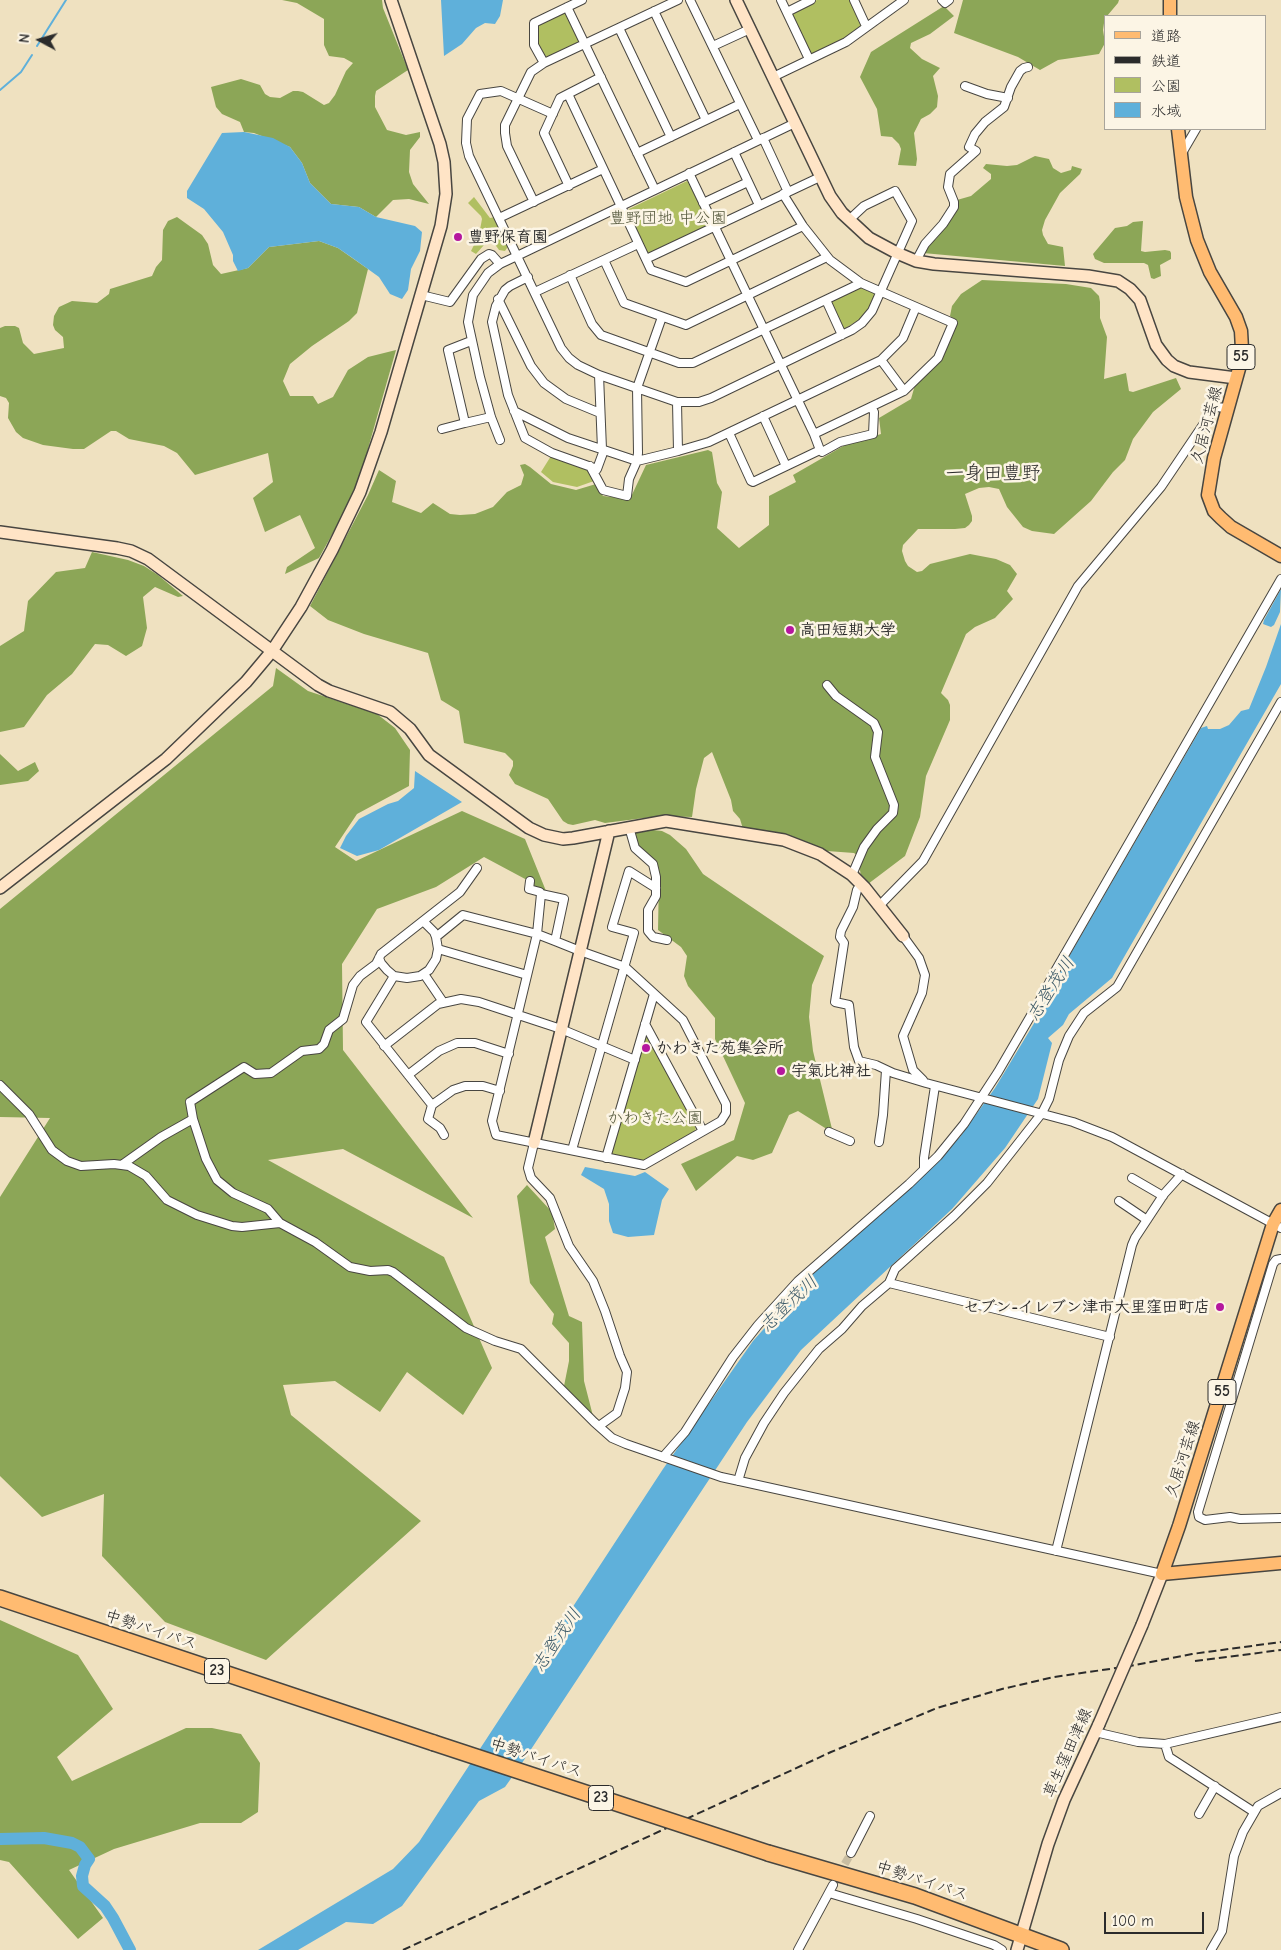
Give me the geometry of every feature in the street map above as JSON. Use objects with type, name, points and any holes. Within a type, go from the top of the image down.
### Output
[{"type":"highway","name":"中勢バイパス","points":[[0,1598],[434,1744],[768,1853],[915,1896],[1019,1943],[1061,1950]]},
{"type":"main road","points":[[1170,0],[1170,15]]},
{"type":"main road","name":"久居河芸線","points":[[1178,130],[1186,196],[1197,240],[1210,272],[1240,323],[1242,349],[1210,472],[1208,495],[1210,503],[1221,518],[1281,556]]},
{"type":"main road","name":"久居河芸線","points":[[1162,1574],[1281,1210]]},
{"type":"main road","points":[[1162,1574],[1281,1563]]},
{"type":"street","points":[[0,888],[166,759],[246,682],[272,651],[301,607],[332,550],[360,492],[381,432],[421,295],[444,211],[446,184],[440,144],[391,0]]},
{"type":"street","points":[[544,63],[534,45],[534,23],[582,0]]},
{"type":"street","points":[[534,202],[505,140],[505,126],[531,72],[544,63],[678,0]]},
{"type":"street","points":[[690,0],[740,104],[760,139],[803,226],[827,256],[861,283],[952,323],[938,358],[904,391],[814,434]]},
{"type":"street","points":[[736,0],[830,196],[849,220],[869,238],[916,261],[958,267],[1088,276],[1118,281],[1130,289],[1140,300],[1156,345],[1174,366],[1189,372],[1236,378]]},
{"type":"street","points":[[781,0],[809,59]]},
{"type":"street","points":[[787,12],[811,0]]},
{"type":"street","points":[[854,0],[866,26]]},
{"type":"street","points":[[942,0],[945,3],[949,0]]},
{"type":"street","points":[[772,77],[846,42],[900,1]]},
{"type":"street","points":[[567,7],[655,190]]},
{"type":"street","points":[[654,11],[706,120]]},
{"type":"street","points":[[619,28],[672,137]]},
{"type":"street","points":[[713,46],[750,29]]},
{"type":"street","points":[[916,261],[925,244],[936,233],[954,207],[948,187],[950,174],[976,151],[969,146],[975,134],[1004,107],[1020,71],[1028,67]]},
{"type":"street","points":[[569,186],[544,133],[560,98],[601,77]]},
{"type":"street","points":[[965,86],[987,94],[1008,98]]},
{"type":"street","points":[[553,114],[501,91],[480,94],[467,119],[467,150],[561,348],[578,366],[600,375],[676,402],[694,403],[711,398],[852,330],[866,318],[881,291],[912,221],[895,191],[864,206],[849,220]]},
{"type":"street","points":[[568,94],[651,270],[686,282],[803,226]]},
{"type":"street","points":[[637,153],[740,104]]},
{"type":"street","points":[[500,440],[491,417],[468,322],[473,295],[488,273],[500,264],[795,123]]},
{"type":"street","points":[[1181,154],[1195,130]]},
{"type":"street","points":[[734,152],[759,205]]},
{"type":"street","points":[[499,218],[603,169]]},
{"type":"street","points":[[689,173],[820,450]]},
{"type":"street","points":[[646,259],[820,176]]},
{"type":"street","points":[[703,203],[748,182]]},
{"type":"street","points":[[535,292],[638,244]]},
{"type":"street","points":[[421,295],[450,302],[481,259],[492,255],[500,264]]},
{"type":"street","points":[[604,260],[624,303],[686,325],[827,256]]},
{"type":"street","points":[[570,276],[596,330],[601,335],[679,363],[693,363],[861,283]]},
{"type":"street","points":[[528,277],[510,286],[498,299],[492,322],[508,395],[525,438],[552,453],[597,469],[603,450],[600,413],[600,375]]},
{"type":"street","points":[[498,299],[531,366],[544,383],[566,399],[600,413]]},
{"type":"street","points":[[826,300],[842,335]]},
{"type":"street","points":[[514,411],[568,438],[637,461],[678,451],[710,442],[881,360],[903,338],[916,307]]},
{"type":"street","points":[[590,466],[604,490],[626,496],[629,479],[637,461],[638,453],[637,388],[662,317]]},
{"type":"street","points":[[465,423],[448,350],[472,341]]},
{"type":"street","points":[[881,360],[904,391]]},
{"type":"street","points":[[676,402],[678,451]]},
{"type":"street","points":[[728,433],[751,482],[753,482],[820,450],[822,452],[840,442],[873,434],[874,412],[871,407]]},
{"type":"street","points":[[879,906],[923,861],[1078,586],[1161,488],[1215,407],[1228,408]]},
{"type":"street","points":[[763,416],[786,466]]},
{"type":"street","points":[[442,429],[491,417]]},
{"type":"street","points":[[0,532],[117,548],[140,555],[166,571],[322,688],[390,712],[410,729],[429,755],[529,828],[544,835],[563,838],[666,821],[682,822],[784,840],[820,854],[852,874],[919,958],[925,975],[922,994],[903,1036],[913,1070],[926,1083]]},
{"type":"street","points":[[665,1457],[685,1432],[733,1357],[758,1324],[798,1281],[938,1156],[964,1124],[1013,1047],[1281,579]]},
{"type":"street","points":[[827,685],[836,696],[874,723],[878,732],[875,757],[894,805],[893,813],[878,828],[864,847],[852,874]]},
{"type":"street","points":[[738,1481],[745,1458],[764,1424],[784,1393],[819,1349],[889,1282],[895,1269],[954,1216],[987,1183],[1041,1113],[1049,1099],[1059,1060],[1069,1036],[1084,1013],[1117,987],[1281,702]]},
{"type":"street","points":[[630,827],[636,850],[653,864],[656,877],[655,898],[648,910],[647,928],[653,937],[667,940]]},
{"type":"street","points":[[599,1426],[617,1414],[625,1388],[627,1372],[593,1281],[569,1246],[550,1198],[531,1178],[528,1168],[609,831]]},
{"type":"street","points":[[476,868],[460,892],[381,954],[373,966],[353,985],[343,1019],[329,1030],[322,1047],[302,1051],[272,1073],[255,1074],[244,1067],[186,1100],[206,1159],[217,1180],[233,1193],[268,1209],[280,1223],[315,1242],[350,1267],[393,1272],[466,1328],[495,1341],[521,1349],[612,1438],[721,1477],[1162,1574]]},
{"type":"street","points":[[572,1150],[634,933],[612,927],[629,870],[656,888]]},
{"type":"street","points":[[530,881],[529,889],[541,894],[564,899],[555,941]]},
{"type":"street","points":[[861,884],[857,890],[853,907],[840,931],[840,937],[844,943],[835,1002],[849,1005],[854,1047],[859,1061],[935,1086],[1073,1122],[1112,1136],[1277,1226]]},
{"type":"street","points":[[436,937],[463,915],[537,934],[625,967],[683,1020],[726,1104],[726,1113],[723,1119],[644,1165],[496,1135],[492,1121],[537,934],[541,894]]},
{"type":"street","points":[[379,958],[387,970],[394,976],[407,978],[424,974],[434,963],[438,950],[436,937],[423,921]]},
{"type":"street","points":[[438,950],[527,975]]},
{"type":"street","points":[[424,974],[443,1002]]},
{"type":"street","points":[[394,976],[366,1022],[432,1105]]},
{"type":"street","points":[[606,1158],[654,994]]},
{"type":"street","points":[[384,1046],[443,1002],[460,999],[473,1000],[561,1029],[635,1060]]},
{"type":"street","points":[[645,1024],[703,1131]]},
{"type":"street","points":[[408,1076],[439,1051],[456,1043],[475,1043],[509,1054]]},
{"type":"street","points":[[879,1142],[884,1115],[886,1070]]},
{"type":"street","points":[[0,1085],[30,1114],[46,1142],[60,1158],[81,1166],[123,1164],[146,1176],[168,1200],[197,1215],[218,1223],[242,1227],[280,1223]]},
{"type":"street","points":[[444,1134],[440,1128],[428,1119],[432,1105],[453,1090],[465,1086],[483,1086],[500,1091]]},
{"type":"street","points":[[924,1169],[935,1086]]},
{"type":"street","points":[[123,1164],[161,1137],[192,1119]]},
{"type":"street","points":[[829,1132],[850,1141]]},
{"type":"street","points":[[1056,1551],[1132,1245],[1163,1196],[1182,1174]]},
{"type":"street","points":[[1132,1178],[1163,1196]]},
{"type":"street","points":[[1118,1201],[1147,1220]]},
{"type":"street","points":[[1281,1259],[1276,1260],[1273,1264],[1198,1512],[1199,1517],[1210,1520],[1230,1517],[1240,1519],[1281,1518]]},
{"type":"street","points":[[889,1282],[1110,1337]]},
{"type":"street","name":"草生窪田津線","points":[[1019,1943],[1061,1809],[1078,1766],[1097,1728],[1142,1625],[1162,1574]]},
{"type":"street","points":[[1097,1728],[1138,1742],[1165,1744],[1281,1718]]},
{"type":"street","points":[[1165,1744],[1169,1758],[1254,1812]]},
{"type":"street","points":[[1199,1814],[1214,1786]]},
{"type":"street","points":[[1211,1950],[1222,1932],[1234,1856],[1243,1832],[1258,1806],[1281,1793]]},
{"type":"street","points":[[851,1853],[870,1816]]},
{"type":"street","points":[[798,1950],[831,1889],[994,1945],[1002,1950]]},
{"type":"green space","points":[[282,0],[382,0],[383,8],[408,70],[376,91],[375,107],[387,130],[406,135],[420,132],[420,137],[410,150],[409,172],[413,184],[429,204],[409,199],[393,200],[376,217],[359,207],[331,204],[310,183],[302,163],[290,147],[254,133],[244,132],[240,122],[222,114],[216,107],[211,87],[241,79],[260,85],[265,94],[270,97],[280,98],[293,91],[298,91],[324,105],[329,103],[335,95],[346,71],[353,63],[344,58],[329,56],[324,45],[324,19],[297,3]]},
{"type":"green space","points":[[817,0],[851,0],[862,26],[812,55],[809,53],[792,12]]},
{"type":"green space","points":[[963,0],[1119,0],[1108,15],[1104,15],[1104,45],[1099,54],[1058,60],[1040,70],[1018,57],[954,33]]},
{"type":"green space","points":[[944,6],[954,16],[930,34],[911,43],[910,48],[922,59],[940,68],[933,76],[938,96],[937,107],[921,119],[914,133],[916,166],[898,165],[901,149],[899,144],[892,137],[881,136],[877,109],[860,77],[871,52]]},
{"type":"green space","points":[[563,12],[567,14],[580,42],[545,59],[537,44],[537,25]]},
{"type":"green space","points":[[1035,156],[1049,159],[1053,168],[1061,173],[1071,170],[1072,166],[1082,169],[1080,174],[1060,193],[1045,220],[1042,230],[1048,244],[1063,247],[1065,266],[923,253],[927,244],[936,239],[951,219],[952,209],[957,200],[971,196],[991,179],[991,174],[983,168],[986,164],[1017,165]]},
{"type":"green space","name":"豊野団地 中公園","points":[[687,181],[690,183],[710,223],[708,226],[650,255],[646,253],[627,212],[629,209]]},
{"type":"green space","points":[[474,197],[490,218],[495,217],[509,245],[505,251],[499,250],[494,243],[489,243],[484,245],[476,254],[471,251],[479,235],[482,219],[468,203]]},
{"type":"green space","points":[[177,217],[202,235],[208,244],[213,265],[221,274],[248,268],[269,247],[319,241],[338,248],[368,269],[357,313],[349,321],[312,346],[290,364],[283,381],[290,396],[313,396],[318,404],[333,397],[348,370],[368,357],[396,350],[356,491],[319,558],[285,574],[287,567],[315,548],[300,515],[265,532],[253,498],[273,482],[268,453],[195,475],[177,453],[164,446],[129,439],[116,431],[111,431],[84,449],[43,445],[23,438],[16,432],[8,418],[9,403],[6,398],[0,396],[0,328],[15,326],[19,328],[23,343],[34,354],[64,348],[63,337],[55,330],[53,325],[54,316],[59,307],[72,301],[97,303],[109,294],[110,289],[152,276],[162,260],[163,230],[168,221]]},
{"type":"green space","points":[[1143,221],[1141,251],[1165,250],[1171,253],[1171,259],[1160,265],[1161,276],[1154,279],[1151,278],[1148,265],[1144,263],[1104,263],[1095,259],[1093,254],[1115,228]]},
{"type":"green space","points":[[982,280],[1066,284],[1091,288],[1099,296],[1100,318],[1107,337],[1104,379],[1126,373],[1129,391],[1133,392],[1176,378],[1181,389],[1153,412],[1133,439],[1125,460],[1113,472],[1091,501],[1054,534],[1032,531],[1023,527],[1007,507],[999,489],[989,487],[979,488],[965,494],[972,521],[965,528],[918,529],[903,545],[902,551],[905,561],[908,566],[917,572],[922,571],[930,564],[970,554],[996,559],[1010,565],[1017,574],[1007,591],[1013,599],[995,618],[975,627],[966,634],[941,693],[950,705],[950,720],[926,776],[920,817],[905,856],[868,884],[861,877],[858,856],[854,853],[827,851],[792,839],[743,829],[740,819],[733,811],[731,800],[712,752],[704,758],[696,789],[692,817],[660,816],[605,823],[595,820],[573,825],[568,824],[563,821],[548,799],[515,784],[509,775],[513,761],[505,753],[464,743],[459,711],[441,700],[428,653],[364,634],[328,620],[310,606],[368,495],[379,470],[396,481],[392,502],[421,513],[433,503],[450,514],[460,515],[475,514],[493,507],[507,492],[521,485],[524,475],[520,465],[525,464],[530,467],[551,484],[576,490],[596,484],[603,496],[630,499],[646,465],[708,450],[712,452],[717,483],[722,492],[717,528],[739,548],[769,525],[769,496],[796,482],[793,475],[845,445],[881,434],[879,418],[911,399],[915,385],[942,360],[957,321],[950,316],[952,306],[961,294]]},
{"type":"green space","points":[[861,286],[873,291],[875,295],[868,309],[859,320],[842,330],[829,302]]},
{"type":"green space","points":[[551,456],[587,469],[594,481],[577,487],[553,482],[541,472]]},
{"type":"green space","points":[[92,552],[128,560],[144,566],[183,596],[178,597],[155,587],[143,597],[147,628],[142,646],[126,656],[108,645],[95,644],[72,674],[47,695],[24,727],[0,732],[0,646],[24,631],[28,601],[56,572],[85,568]]},
{"type":"green space","points":[[276,668],[308,691],[377,714],[395,728],[410,750],[409,786],[357,814],[335,847],[356,861],[462,811],[525,839],[546,891],[532,886],[534,879],[527,880],[484,857],[436,887],[377,909],[342,964],[343,1050],[473,1218],[343,1149],[268,1160],[444,1257],[492,1368],[463,1415],[407,1372],[380,1412],[335,1381],[283,1385],[291,1415],[421,1521],[266,1660],[165,1622],[102,1556],[104,1494],[42,1517],[0,1476],[0,1197],[50,1118],[0,1117],[0,909],[273,686]]},
{"type":"green space","points":[[0,754],[18,771],[35,762],[39,771],[28,781],[0,785]]},
{"type":"green space","points":[[644,829],[662,831],[670,835],[686,849],[703,874],[824,956],[812,985],[809,1017],[813,1051],[833,1133],[798,1111],[789,1115],[772,1153],[753,1160],[737,1156],[696,1191],[681,1164],[734,1140],[745,1103],[715,1039],[715,1018],[688,986],[684,976],[687,956],[681,947],[658,930],[659,877],[639,848],[635,831]]},
{"type":"green space","name":"かわきた公園","points":[[649,1037],[696,1126],[695,1132],[645,1161],[640,1162],[614,1157],[611,1152],[644,1038]]},
{"type":"green space","points":[[527,1185],[552,1212],[555,1229],[545,1237],[569,1316],[582,1322],[584,1381],[593,1416],[564,1386],[569,1361],[569,1343],[552,1324],[554,1314],[530,1283],[517,1196]]},
{"type":"green space","points":[[0,1620],[78,1655],[113,1709],[57,1757],[72,1781],[186,1728],[212,1728],[241,1734],[260,1763],[258,1812],[241,1823],[200,1823],[114,1849],[69,1870],[103,1918],[78,1939],[9,1862],[0,1860]]},
{"type":"water","points":[[441,0],[503,0],[500,16],[495,24],[485,23],[476,28],[462,44],[444,56]]},
{"type":"water","points":[[244,132],[273,138],[290,147],[302,163],[310,183],[331,204],[359,207],[376,217],[415,226],[422,232],[420,251],[411,269],[408,290],[402,299],[390,294],[379,277],[354,259],[338,248],[319,241],[269,247],[248,268],[238,271],[223,232],[204,209],[187,198],[187,191],[222,133]]},
{"type":"water","points":[[1281,589],[1280,612],[1274,625],[1271,627],[1263,624],[1264,620]]},
{"type":"water","name":"志登茂川","points":[[1281,624],[1281,684],[1112,978],[1069,1014],[1063,1025],[1048,1038],[1052,1043],[1038,1099],[1005,1148],[952,1209],[801,1350],[747,1422],[505,1787],[479,1801],[402,1906],[373,1924],[346,1922],[298,1950],[258,1950],[393,1869],[419,1842],[663,1469],[753,1341],[813,1274],[900,1197],[960,1137],[995,1088],[1036,1020],[1060,972],[1201,728],[1207,726],[1208,729],[1220,729],[1229,725],[1241,711],[1249,709]]},
{"type":"water","points":[[415,771],[462,802],[379,850],[357,856],[340,848],[346,836],[359,819],[398,801],[414,788]]},
{"type":"water","points":[[585,1167],[635,1176],[645,1172],[669,1189],[662,1200],[654,1235],[628,1237],[613,1233],[609,1221],[609,1204],[604,1189],[581,1175]]},
{"type":"waterway","points":[[37,46],[66,0]]},
{"type":"waterway","points":[[0,90],[21,72],[32,55]]},
{"type":"waterway","points":[[0,1839],[44,1838],[72,1843],[80,1847],[89,1859],[82,1876],[83,1886],[105,1906],[130,1950]]},
{"type":"tunnel","points":[[833,1885],[851,1853]]},
{"type":"railway","points":[[403,1950],[831,1752],[937,1708],[1002,1689],[1054,1677],[1130,1666],[1192,1654],[1281,1642]]},
{"type":"railway","points":[[1195,1661],[1281,1650]]},
{"type":"place","name":"豊野保育園","points":[[458,237]]},
{"type":"place","name":"高田短期大学","points":[[790,630]]},
{"type":"place","name":"かわきた苑集会所","points":[[646,1048]]},
{"type":"place","name":"宇氣比神社","points":[[781,1071]]},
{"type":"place","name":"セブン-イレブン津市大里窪田町店","points":[[1220,1307]]},
{"type":"district","name":"一身田豊野","points":[[993,474]]}]
